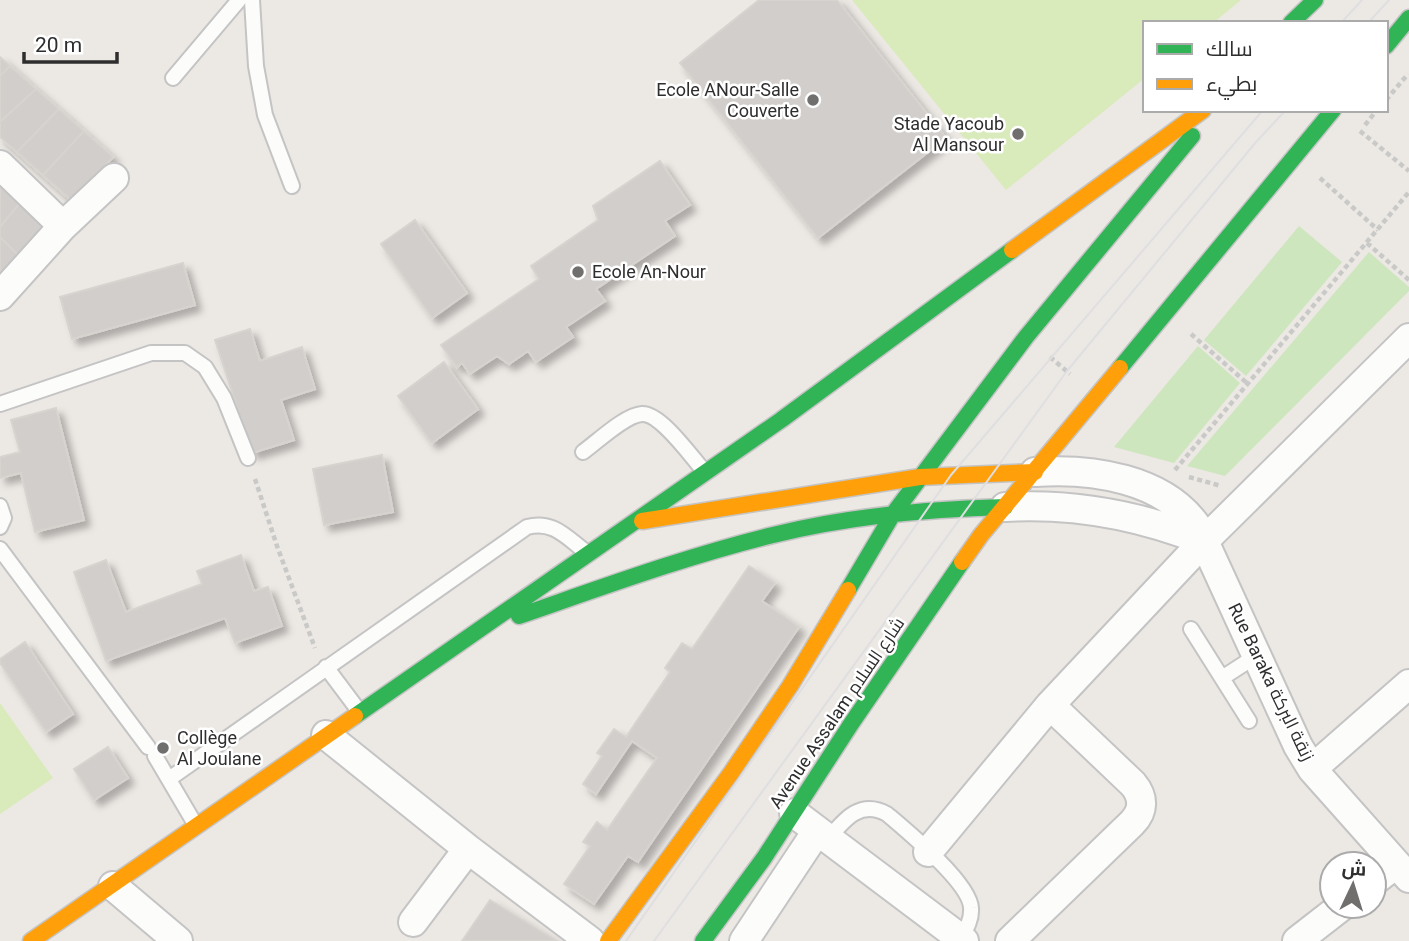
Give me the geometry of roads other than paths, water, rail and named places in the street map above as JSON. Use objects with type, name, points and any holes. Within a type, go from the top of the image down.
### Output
[{"type":"main road","points":[[1293,21],[1315,0]]},
{"type":"main road","points":[[1388,44],[1409,19]]},
{"type":"main road","points":[[31,941],[781,420],[1200,112]]},
{"type":"main road","points":[[608,941],[731,773],[790,686],[893,514],[1026,337],[1211,112]]},
{"type":"main road","name":"Avenue Assalam شارع السلام","points":[[703,941],[764,858],[851,724],[982,535],[1332,112]]},
{"type":"main road","points":[[632,523],[920,478],[973,473],[1035,472]]},
{"type":"main road","points":[[481,629],[743,543],[830,524],[928,509],[1005,507]]},
{"type":"street","points":[[0,165],[63,226]]},
{"type":"street","points":[[0,296],[63,226],[114,178]]},
{"type":"street","points":[[928,852],[1050,705],[1204,541],[1409,338]]},
{"type":"street","name":"Rue Baraka زنقة البركة","points":[[1035,472],[1073,471],[1111,476],[1147,488],[1179,506],[1190,516],[1298,746],[1312,769],[1393,874]]},
{"type":"street","points":[[1005,507],[1092,509],[1150,521],[1204,541]]},
{"type":"street","points":[[1312,769],[1409,684]]},
{"type":"street","points":[[1010,941],[1137,818],[1142,804],[1133,784],[1050,705]]},
{"type":"street","points":[[326,736],[468,849],[590,941]]},
{"type":"street","points":[[794,813],[955,938]]},
{"type":"street","points":[[744,941],[823,835]]},
{"type":"street","points":[[412,922],[468,849]]},
{"type":"street","points":[[113,886],[178,941]]},
{"type":"street","points":[[1297,941],[1324,920]]},
{"type":"lane","points":[[173,78],[239,0]]},
{"type":"lane","points":[[252,0],[256,66],[265,115],[292,186]]},
{"type":"lane","points":[[0,404],[150,352],[185,353],[205,367],[224,398],[248,458]]},
{"type":"lane","points":[[583,452],[628,418],[643,414],[658,419],[705,472]]},
{"type":"lane","points":[[0,506],[4,517],[0,527]]},
{"type":"lane","points":[[169,779],[527,527],[541,523],[554,528],[588,553]]},
{"type":"lane","points":[[0,549],[152,751],[196,827]]},
{"type":"lane","points":[[1191,629],[1249,721]]},
{"type":"lane","points":[[1222,678],[1256,656]]},
{"type":"lane","points":[[326,667],[359,713]]},
{"type":"lane","points":[[823,835],[858,810],[873,808],[887,814],[959,881],[969,897],[971,918],[955,938]]},
{"type":"tram line","points":[[1343,21],[1362,0]]},
{"type":"tram line","points":[[1370,21],[1389,0]]},
{"type":"tram line","points":[[626,941],[951,475],[1261,112]]},
{"type":"tram line","points":[[654,941],[1067,371],[1256,142],[1284,112]]},
{"type":"place","name":"Ecole ANour-Salle Couverte","points":[[813,100]]},
{"type":"place","name":"Stade Yacoub Al Mansour","points":[[1018,134]]},
{"type":"place","name":"Ecole An-Nour","points":[[578,272]]},
{"type":"place","name":"Collège Al Joulane","points":[[163,748]]}]
